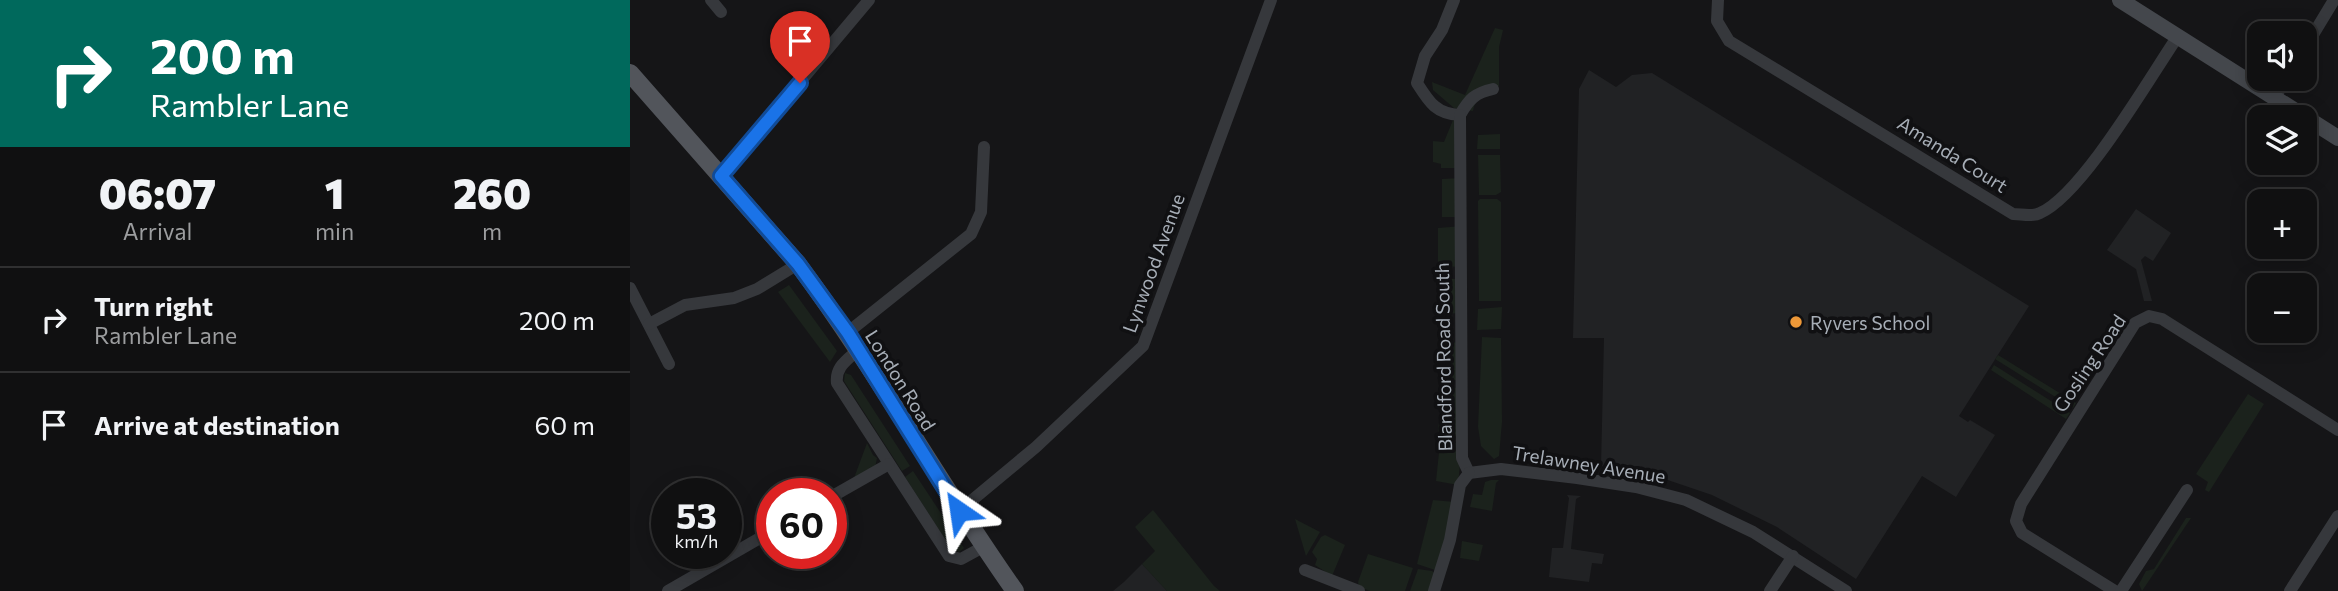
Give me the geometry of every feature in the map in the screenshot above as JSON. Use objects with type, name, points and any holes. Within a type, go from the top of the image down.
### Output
[{"type":"main road","name":"London Road","points":[[633,84],[721,176],[798,264],[848,333],[959,511],[1015,591]]},
{"type":"street","points":[[711,0],[721,12]]},
{"type":"street","points":[[721,176],[869,0]]},
{"type":"street","name":"Lynwood Avenue","points":[[959,511],[1036,447],[1143,346],[1271,0]]},
{"type":"street","points":[[1454,0],[1442,30],[1424,56],[1418,83],[1430,104],[1450,115],[1460,115],[1470,99],[1480,92],[1493,89]]},
{"type":"street","name":"Amanda Court","points":[[1718,0],[1717,21],[1728,41],[2013,214],[2038,215],[2058,202],[2098,156],[2178,36]]},
{"type":"street","points":[[2120,0],[2338,138]]},
{"type":"street","points":[[2317,28],[2334,0]]},
{"type":"street","points":[[2274,97],[2278,91]]},
{"type":"street","name":"Blandford Road South","points":[[1434,591],[1450,540],[1460,485],[1469,473],[1462,458],[1460,115]]},
{"type":"street","points":[[848,333],[971,234],[981,212],[984,147]]},
{"type":"street","points":[[649,324],[685,305],[734,298],[757,289],[798,264]]},
{"type":"street","points":[[630,288],[669,364]]},
{"type":"street","name":"Gosling Road","points":[[2115,591],[2022,533],[2016,521],[2021,504],[2136,323],[2149,316],[2162,319],[2338,430]]},
{"type":"street","points":[[858,349],[836,373],[837,383],[950,556],[961,559],[983,547]]},
{"type":"street","points":[[847,488],[889,464]]},
{"type":"street","name":"Trelawney Avenue","points":[[1469,473],[1501,469],[1636,486],[1686,500],[1753,532],[1846,591]]},
{"type":"street","points":[[2121,591],[2187,490]]},
{"type":"street","points":[[2290,591],[2338,516]]},
{"type":"street","points":[[668,591],[756,540]]},
{"type":"street","points":[[1770,591],[1793,556]]},
{"type":"street","points":[[1305,570],[1359,591]]},
{"type":"shaded area","points":[[1495,28],[1503,30],[1499,47],[1499,86],[1482,94],[1473,111],[1454,108],[1433,90],[1432,82],[1465,95]]},
{"type":"shaded area","name":"Ryvers School","points":[[1589,70],[1616,87],[1632,75],[1652,73],[2029,306],[1959,416],[1995,435],[1956,497],[1922,476],[1856,579],[1777,527],[1712,495],[1653,475],[1601,466],[1604,338],[1573,338],[1579,89]]},
{"type":"shaded area","points":[[1453,120],[1459,126],[1462,168],[1441,168],[1441,164],[1433,162],[1433,141],[1444,142]]},
{"type":"shaded area","points":[[1500,134],[1500,149],[1477,149],[1478,135]]},
{"type":"shaded area","points":[[1478,155],[1500,155],[1501,192],[1496,195],[1479,195]]},
{"type":"shaded area","points":[[1462,178],[1462,217],[1442,217],[1442,179]]},
{"type":"shaded area","points":[[1480,199],[1497,199],[1501,202],[1501,301],[1479,301]]},
{"type":"shaded area","points":[[2136,209],[2171,233],[2153,261],[2145,256],[2141,260],[2152,301],[2144,301],[2136,269],[2107,250]]},
{"type":"shaded area","points":[[1462,226],[1463,267],[1438,266],[1438,228]]},
{"type":"shaded area","points":[[1441,279],[1465,279],[1463,313],[1441,314]]},
{"type":"shaded area","points":[[789,285],[837,351],[830,362],[778,292]]},
{"type":"shaded area","points":[[1502,307],[1501,329],[1477,330],[1478,309]]},
{"type":"shaded area","points":[[1482,337],[1501,338],[1502,422],[1499,456],[1494,459],[1481,446],[1478,427]]},
{"type":"shaded area","points":[[1463,341],[1463,380],[1441,378],[1441,345]]},
{"type":"shaded area","points":[[1998,355],[2076,403],[2073,408],[1995,359]]},
{"type":"shaded area","points":[[1994,365],[2070,413],[2066,419],[1991,370]]},
{"type":"shaded area","points":[[845,373],[851,375],[910,466],[902,471],[844,381]]},
{"type":"shaded area","points":[[1446,387],[1462,388],[1462,436],[1446,436],[1438,431],[1442,397]]},
{"type":"shaded area","points":[[2248,394],[2264,404],[2209,492],[2205,490],[2208,482],[2196,474]]},
{"type":"shaded area","points":[[867,443],[877,458],[875,468],[854,478]]},
{"type":"shaded area","points":[[1440,443],[1462,444],[1458,485],[1436,481]]},
{"type":"shaded area","points":[[913,471],[964,548],[959,552],[950,547],[905,477]]},
{"type":"shaded area","points":[[1499,480],[1496,483],[1492,511],[1470,507],[1473,494],[1482,495],[1485,482]]},
{"type":"shaded area","points":[[1567,495],[1581,496],[1576,499],[1571,549],[1604,554],[1602,564],[1592,563],[1589,582],[1549,577],[1552,548],[1563,548],[1569,498]]},
{"type":"shaded area","points":[[1433,500],[1455,502],[1438,571],[1417,564]]},
{"type":"shaded area","points":[[1153,510],[1220,591],[1167,591],[1142,564],[1155,551],[1135,527]]},
{"type":"shaded area","points":[[2186,518],[2191,518],[2142,591],[2139,584],[2146,571],[2154,569]]},
{"type":"shaded area","points":[[1295,519],[1320,532],[1306,556]]},
{"type":"shaded area","points":[[1325,535],[1345,545],[1332,576],[1315,565],[1317,559],[1312,552]]},
{"type":"shaded area","points":[[1462,541],[1483,545],[1479,561],[1460,558]]},
{"type":"shaded area","points":[[1368,554],[1413,568],[1405,591],[1370,591],[1359,587],[1358,582]]},
{"type":"shaded area","points":[[1142,564],[1167,591],[1113,591],[1124,582]]},
{"type":"shaded area","points":[[1418,569],[1432,571],[1437,575],[1433,591],[1410,591]]},
{"type":"place","name":"Ryvers School","points":[[1796,322]]},
{"type":"route","points":[[800,83],[721,176],[798,264],[848,333],[959,511]]}]
